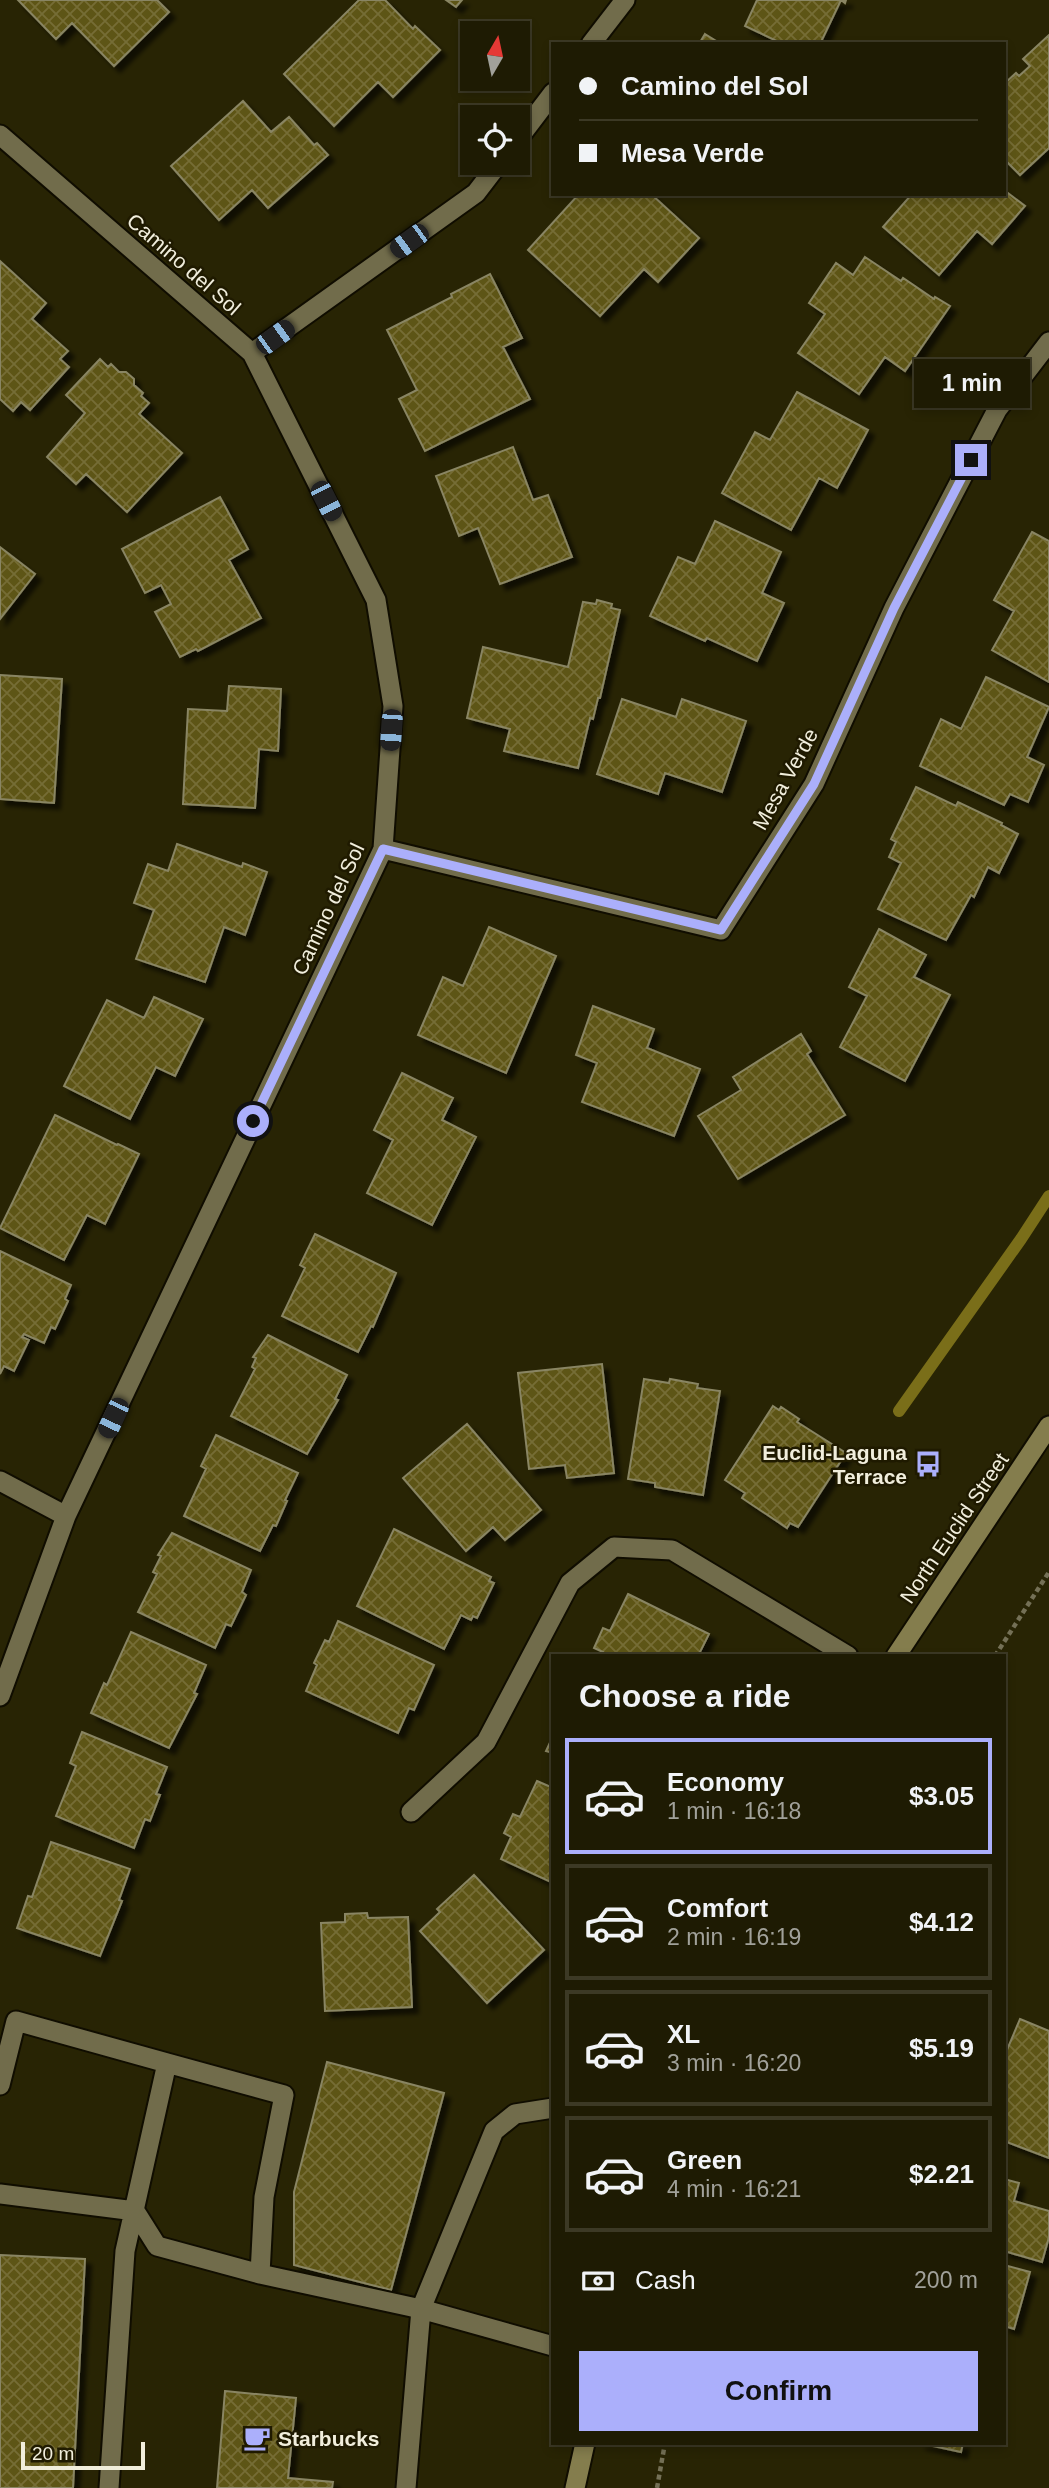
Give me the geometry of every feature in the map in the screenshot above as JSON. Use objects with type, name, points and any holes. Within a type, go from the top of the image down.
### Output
[{"type":"main road","name":"North Euclid Street","points":[[897,1654],[1049,1426]]},
{"type":"main road","points":[[575,2488],[585,2445]]},
{"type":"street","points":[[593,42],[625,0]]},
{"type":"street","points":[[530,123],[551,96]]},
{"type":"street","name":"Camino del Sol","points":[[0,135],[252,353],[376,600],[393,706],[383,849],[66,1516],[0,1696]]},
{"type":"street","points":[[252,353],[476,193],[490,175]]},
{"type":"street","name":"Mesa Verde","points":[[383,849],[721,930],[814,784],[894,608],[998,410],[1049,342]]},
{"type":"street","points":[[0,1481],[66,1516]]},
{"type":"street","points":[[411,1812],[486,1742],[570,1583],[614,1547],[672,1550],[846,1654]]},
{"type":"street","points":[[0,2085],[16,2021],[284,2095],[264,2197],[260,2274]]},
{"type":"street","points":[[109,2488],[125,2251],[167,2063]]},
{"type":"street","points":[[406,2488],[421,2309],[494,2131],[515,2114],[551,2108]]},
{"type":"street","points":[[0,2194],[135,2211]]},
{"type":"street","points":[[135,2211],[157,2246],[260,2274],[421,2309],[551,2345]]},
{"type":"path","points":[[996,1654],[1049,1572]]},
{"type":"path","points":[[657,2488],[665,2445]]},
{"type":"building","points":[[18,0],[157,0],[169,12],[114,66],[72,23],[56,39]]},
{"type":"building","points":[[359,0],[385,0],[413,29],[415,26],[440,50],[393,97],[378,82],[334,126],[284,74]]},
{"type":"building","points":[[446,0],[462,0],[456,7]]},
{"type":"building","points":[[757,0],[841,0],[821,42],[779,42],[745,26]]},
{"type":"building","points":[[705,34],[718,42],[700,42]]},
{"type":"building","points":[[1049,35],[1049,148],[1020,175],[1006,161],[1006,82],[1016,73],[1019,76],[1030,66],[1023,59]]},
{"type":"building","points":[[243,101],[271,132],[289,117],[314,145],[317,143],[328,155],[268,208],[252,190],[219,220],[171,166]]},
{"type":"building","points":[[1006,192],[1025,206],[992,244],[977,231],[939,275],[883,227],[910,196],[1006,196]]},
{"type":"building","points":[[577,196],[653,196],[699,238],[658,282],[644,269],[600,316],[528,250]]},
{"type":"building","points":[[865,257],[901,281],[903,278],[934,299],[935,297],[950,306],[905,371],[885,357],[859,394],[798,353],[825,314],[809,303],[836,263],[853,275]]},
{"type":"building","points":[[0,261],[46,303],[32,319],[68,351],[60,359],[69,367],[30,410],[21,402],[13,411],[0,399]]},
{"type":"building","points":[[490,274],[522,338],[503,347],[530,399],[425,451],[399,399],[417,390],[387,330]]},
{"type":"building","points":[[100,359],[108,367],[111,364],[119,372],[126,372],[134,379],[134,385],[149,403],[139,414],[182,453],[127,512],[86,474],[76,484],[47,457],[85,413],[66,395]]},
{"type":"building","points":[[797,392],[868,430],[837,488],[819,478],[791,530],[722,493],[755,432],[770,440]]},
{"type":"building","points":[[513,447],[533,500],[548,495],[572,557],[500,584],[478,528],[459,536],[436,476]]},
{"type":"building","points":[[220,497],[248,549],[229,560],[261,618],[198,651],[196,649],[180,657],[155,612],[171,604],[161,585],[145,593],[122,549]]},
{"type":"building","points":[[715,521],[781,552],[762,593],[784,603],[757,661],[650,616],[678,557],[695,564]]},
{"type":"building","points":[[1032,532],[1049,541],[1049,682],[992,650],[1014,611],[994,600]]},
{"type":"building","points":[[0,547],[35,574],[0,619]]},
{"type":"building","points":[[597,600],[612,604],[611,608],[620,610],[600,698],[593,719],[590,718],[578,768],[504,751],[510,729],[467,718],[483,647],[568,667],[583,602],[596,604]]},
{"type":"building","points":[[0,675],[62,679],[54,803],[0,799]]},
{"type":"building","points":[[986,677],[1049,707],[1027,757],[1044,765],[1028,802],[1010,794],[1004,805],[920,766],[941,719],[961,729]]},
{"type":"building","points":[[229,686],[281,689],[278,751],[259,749],[255,808],[183,804],[188,709],[227,711]]},
{"type":"building","points":[[622,699],[676,717],[682,699],[746,721],[722,792],[665,773],[658,794],[597,774]]},
{"type":"building","points":[[916,787],[956,806],[958,802],[1002,823],[1001,825],[1018,834],[999,873],[988,867],[974,897],[971,895],[946,940],[878,909],[901,863],[889,857],[896,842],[891,839]]},
{"type":"building","points":[[177,844],[242,867],[243,863],[267,872],[245,935],[224,927],[205,982],[136,959],[154,910],[134,903],[148,864],[168,871]]},
{"type":"building","points":[[489,927],[556,956],[506,1073],[418,1035],[443,977],[463,986]]},
{"type":"building","points":[[879,929],[926,955],[914,977],[950,995],[905,1081],[840,1047],[867,996],[849,987]]},
{"type":"building","points":[[154,997],[203,1019],[175,1076],[156,1067],[130,1119],[64,1086],[107,1000],[144,1018]]},
{"type":"building","points":[[593,1006],[654,1029],[647,1048],[700,1069],[674,1136],[582,1102],[597,1063],[576,1055]]},
{"type":"building","points":[[801,1034],[811,1051],[807,1054],[845,1115],[738,1179],[698,1116],[741,1090],[733,1077]]},
{"type":"building","points":[[402,1073],[453,1098],[442,1120],[476,1137],[432,1225],[367,1193],[393,1140],[374,1130]]},
{"type":"building","points":[[55,1115],[139,1154],[105,1224],[87,1215],[64,1260],[0,1228]]},
{"type":"building","points":[[315,1234],[396,1273],[373,1327],[371,1326],[358,1352],[282,1316],[305,1268],[300,1265]]},
{"type":"building","points":[[0,1251],[71,1285],[65,1299],[68,1301],[55,1329],[51,1327],[44,1343],[24,1334],[22,1337],[29,1340],[14,1371],[4,1366],[0,1374]]},
{"type":"building","points":[[268,1335],[347,1375],[335,1399],[338,1400],[307,1454],[231,1416],[255,1369],[252,1367],[256,1358],[253,1357]]},
{"type":"building","points":[[602,1364],[614,1473],[567,1478],[565,1465],[529,1469],[518,1373]]},
{"type":"building","points":[[644,1379],[669,1383],[670,1379],[698,1384],[697,1388],[720,1391],[703,1495],[655,1487],[655,1483],[628,1479]]},
{"type":"building","points":[[773,1406],[779,1410],[781,1407],[799,1419],[797,1422],[846,1453],[798,1527],[790,1523],[787,1528],[742,1498],[745,1493],[725,1480]]},
{"type":"building","points":[[467,1424],[541,1510],[505,1540],[493,1527],[466,1551],[403,1478]]},
{"type":"building","points":[[216,1435],[298,1473],[276,1526],[273,1525],[260,1551],[184,1516],[206,1469],[201,1466]]},
{"type":"building","points":[[394,1529],[491,1577],[489,1581],[494,1583],[477,1618],[473,1616],[471,1620],[461,1615],[444,1649],[357,1606]]},
{"type":"building","points":[[172,1533],[251,1570],[242,1592],[246,1595],[231,1626],[226,1624],[215,1648],[138,1612],[157,1574],[153,1572],[161,1556],[158,1555]]},
{"type":"building","points":[[628,1594],[709,1634],[699,1654],[602,1654],[603,1652],[594,1648],[603,1628],[610,1631]]},
{"type":"building","points":[[338,1621],[434,1665],[414,1710],[409,1708],[398,1733],[306,1691],[317,1665],[314,1663],[325,1640],[329,1642]]},
{"type":"building","points":[[131,1632],[206,1665],[194,1693],[197,1694],[169,1748],[91,1713]]},
{"type":"building","points":[[82,1732],[167,1767],[156,1794],[160,1795],[150,1821],[145,1819],[134,1848],[56,1816],[76,1766],[70,1763]]},
{"type":"building","points":[[537,1781],[551,1787],[551,1882],[501,1859],[511,1837],[504,1833],[513,1814],[520,1817]]},
{"type":"building","points":[[51,1842],[130,1869],[119,1900],[122,1901],[100,1956],[17,1928],[28,1896],[32,1897]]},
{"type":"building","points":[[474,1875],[544,1950],[487,2003],[420,1931],[440,1912],[437,1909]]},
{"type":"building","points":[[367,1913],[368,1918],[408,1917],[412,2007],[325,2011],[321,1923],[345,1922],[345,1914]]},
{"type":"building","points":[[1020,2019],[1049,2031],[1049,2158],[1006,2142],[1006,2052]]},
{"type":"building","points":[[327,2062],[444,2093],[391,2290],[294,2265],[294,2192]]},
{"type":"building","points":[[1006,2180],[1019,2183],[1014,2201],[1049,2211],[1049,2237],[1042,2262],[1006,2252]]},
{"type":"building","points":[[0,2255],[85,2259],[73,2488],[0,2488]]},
{"type":"building","points":[[1006,2266],[1030,2272],[1014,2329],[1006,2327]]},
{"type":"building","name":"Starbucks","points":[[225,2391],[296,2398],[288,2478],[333,2482],[332,2488],[217,2488]]},
{"type":"building","points":[[928,2445],[963,2445],[961,2452]]},
{"type":"waterway","points":[[899,1411],[1049,1196]]},
{"type":"place","name":"Euclid-Laguna Terrace","points":[[928,1464]]},
{"type":"place","name":"Starbucks","points":[[257,2438]]},
{"type":"route","points":[[253,1121],[383,849],[721,930],[814,784],[894,608],[971,460]]}]
